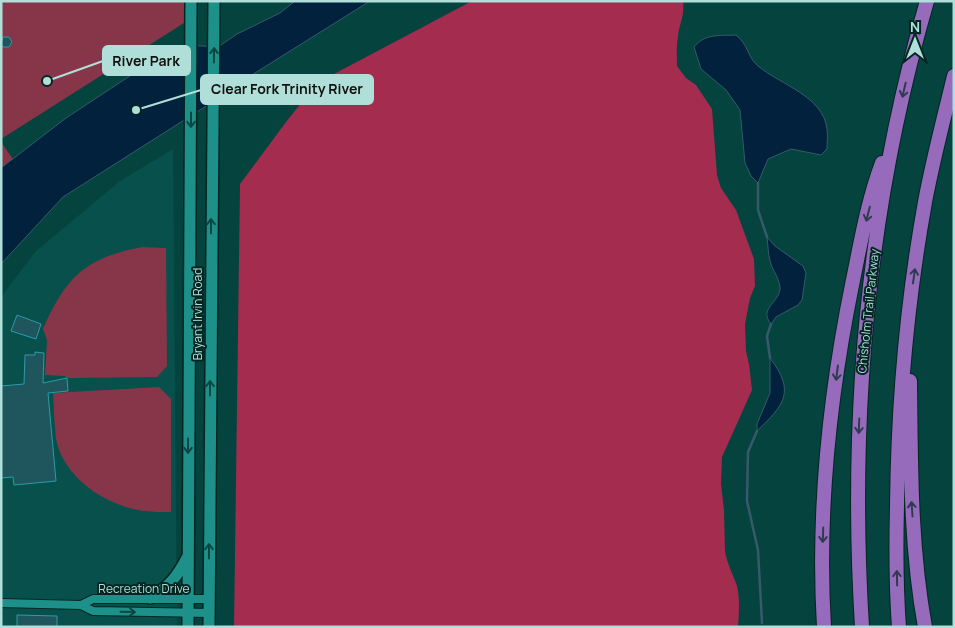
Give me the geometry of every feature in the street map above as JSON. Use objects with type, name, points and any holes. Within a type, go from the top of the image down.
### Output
[{"type":"highway","name":"Chisholm Trail Parkway","points":[[862,627],[858,495],[861,386],[868,300],[876,241],[898,117],[927,1]]},
{"type":"highway","points":[[899,627],[897,547],[901,389],[909,310],[925,202],[954,76]]},
{"type":"highway","points":[[824,627],[822,532],[829,442],[838,363],[859,248],[876,180],[898,117]]},
{"type":"highway","points":[[909,310],[911,500],[918,585],[925,627]]},
{"type":"main road","name":"Bryant Irvin Road","points":[[188,627],[191,1]]},
{"type":"main road","name":"Bryant Irvin Road","points":[[209,627],[214,1]]},
{"type":"main road","points":[[150,598],[171,584],[188,554]]},
{"type":"street","name":"Recreation Drive","points":[[81,605],[93,599],[209,599]]},
{"type":"street","name":"Recreation Drive","points":[[1,603],[81,605],[93,611],[209,613]]},
{"type":"shaded area","points":[[1,1],[184,1],[184,23],[1,139]]},
{"type":"shaded area","points":[[295,1],[370,1],[63,197],[1,264],[1,168],[66,118],[151,62],[185,45],[218,47],[237,34],[280,13]]},
{"type":"shaded area","points":[[472,1],[683,1],[677,44],[677,66],[686,78],[696,85],[712,109],[717,175],[721,188],[736,210],[754,259],[755,286],[750,298],[745,324],[746,351],[752,390],[722,457],[721,484],[725,551],[738,591],[738,627],[234,627],[240,184],[317,83]]},
{"type":"shaded area","points":[[736,35],[758,66],[800,92],[818,108],[824,118],[827,129],[827,149],[821,155],[791,149],[768,159],[758,183],[751,176],[745,163],[740,110],[726,90],[701,69],[694,47],[708,37]]},
{"type":"shaded area","points":[[1,142],[13,159],[1,168]]},
{"type":"shaded area","points":[[173,149],[177,627],[1,627],[1,297],[35,252],[120,181]]},
{"type":"shaded area","points":[[767,237],[775,246],[803,266],[806,273],[802,300],[798,305],[776,317],[771,324],[767,314],[778,295],[780,286],[770,261]]},
{"type":"shaded area","points":[[142,247],[166,248],[167,366],[157,377],[67,378],[65,376],[45,375],[47,340],[43,329],[69,283],[92,264],[106,257]]},
{"type":"shaded area","points":[[770,358],[783,380],[783,398],[774,413],[757,431],[757,424],[770,393]]},
{"type":"shaded area","points":[[159,387],[171,399],[171,512],[130,508],[102,497],[78,478],[68,466],[61,453],[55,433],[53,393]]},
{"type":"building","points":[[3,37],[9,37],[12,42],[9,47],[3,47],[1,44]]},
{"type":"building","points":[[17,315],[41,324],[36,339],[11,331]]},
{"type":"building","points":[[35,352],[44,353],[43,383],[67,378],[68,391],[48,393],[56,481],[14,485],[13,477],[1,478],[1,386],[24,384],[25,355],[35,355]]},
{"type":"building","points":[[17,615],[57,616],[57,627],[17,627]]},
{"type":"waterway","points":[[758,183],[758,210],[767,237]]},
{"type":"waterway","points":[[770,358],[767,336],[771,324]]},
{"type":"waterway","points":[[757,431],[748,452],[747,501],[758,550],[762,623]]},
{"type":"place","name":"River Park","points":[[47,81]]},
{"type":"place","name":"Clear Fork Trinity River","points":[[136,110]]}]
